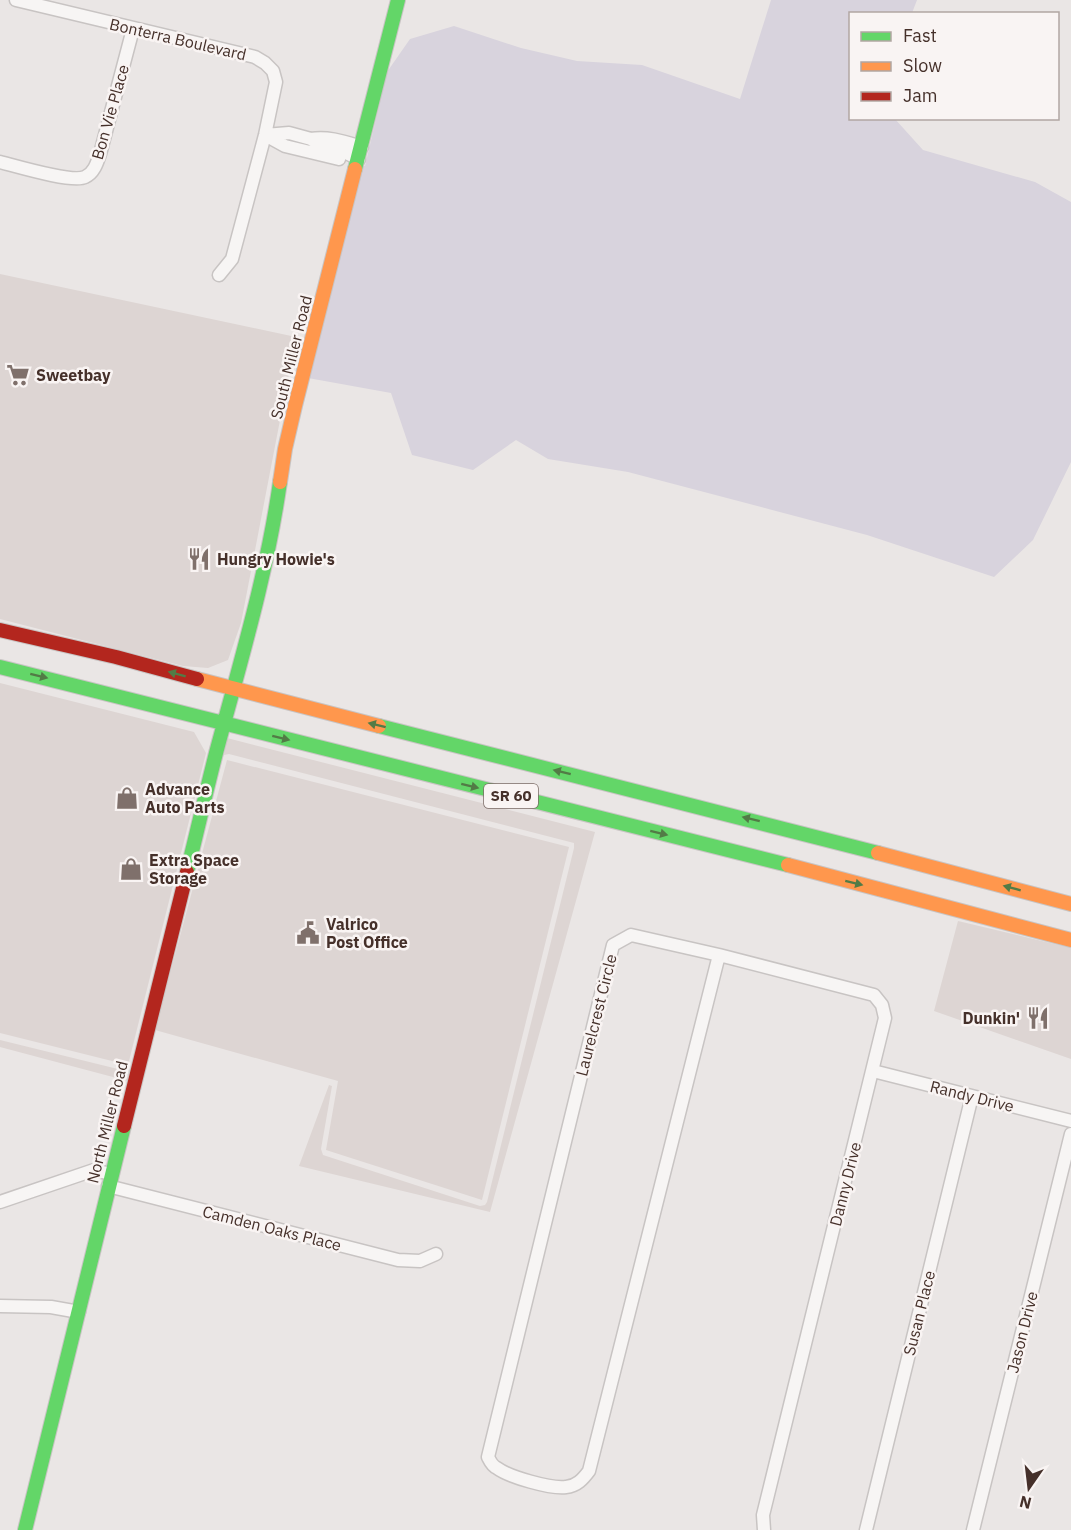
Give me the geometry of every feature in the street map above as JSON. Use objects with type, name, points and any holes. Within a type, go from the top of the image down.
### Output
[{"type":"main road","name":"South Miller Road","points":[[224,723],[269,546],[295,406],[398,0]]},
{"type":"main road","name":"SR 60","points":[[0,630],[116,657],[234,689],[1071,940]]},
{"type":"main road","name":"SR 60","points":[[0,666],[224,723],[629,807],[817,836],[1071,904]]},
{"type":"main road","name":"North Miller Road","points":[[26,1530],[110,1180],[224,723]]},
{"type":"main road","points":[[1040,931],[1071,927]]},
{"type":"street","name":"Bonterra Boulevard","points":[[15,0],[255,57],[273,71],[276,82],[265,135],[232,259],[219,275]]},
{"type":"street","name":"Bon Vie Place","points":[[0,162],[68,178],[84,178],[94,170],[133,29]]},
{"type":"street","points":[[265,135],[289,133],[311,139],[321,146],[344,152],[360,153]]},
{"type":"street","points":[[265,135],[285,146],[340,159],[360,153]]},
{"type":"street","name":"Laurelcrest Circle","points":[[631,935],[719,954],[589,1471],[580,1483],[566,1487],[539,1484],[508,1475],[494,1467],[488,1457],[613,945],[631,935]]},
{"type":"street","name":"Danny Drive","points":[[719,954],[874,995],[882,1005],[885,1018],[763,1515],[764,1530]]},
{"type":"street","name":"Randy Drive","points":[[873,1071],[1071,1121]]},
{"type":"street","name":"Susan Place","points":[[866,1530],[972,1096]]},
{"type":"street","name":"Jason Drive","points":[[973,1530],[1071,1134]]},
{"type":"street","name":"Camden Oaks Place","points":[[0,1202],[94,1170],[110,1180],[398,1260],[420,1261],[436,1254]]},
{"type":"street","points":[[0,1306],[51,1307],[79,1312]]},
{"type":"shaded area","points":[[771,0],[917,0],[912,12],[849,12],[849,120],[896,120],[923,150],[1035,182],[1071,202],[1071,462],[1033,540],[994,577],[867,535],[628,472],[548,459],[516,440],[473,470],[412,455],[391,393],[308,378],[363,166],[365,166],[387,72],[410,39],[454,26],[521,48],[577,61],[642,65],[740,99]]},
{"type":"shaded area","points":[[0,274],[296,337],[241,623],[228,660],[208,668],[183,666],[0,619]]},
{"type":"shaded area","points":[[0,683],[194,732],[206,753],[128,1065],[0,1033]]},
{"type":"shaded area","points":[[227,738],[595,832],[490,1212],[299,1166],[329,1085],[332,1086],[321,1149],[323,1155],[480,1206],[485,1205],[574,843],[229,754],[224,755]]},
{"type":"shaded area","points":[[227,760],[569,847],[482,1200],[326,1150],[338,1081],[155,1030]]},
{"type":"shaded area","points":[[958,921],[1071,948],[1071,1059],[934,1011]]},
{"type":"shaded area","points":[[0,1040],[126,1071],[131,1070],[128,1081],[0,1047]]},
{"type":"traffic: fast","points":[[355,169],[398,0]]},
{"type":"traffic: fast","points":[[187,872],[260,584],[280,482]]},
{"type":"traffic: fast","points":[[0,667],[788,865]]},
{"type":"traffic: fast","points":[[379,726],[878,853]]},
{"type":"traffic: fast","points":[[25,1530],[124,1126]]},
{"type":"traffic: slow","points":[[280,482],[295,406],[355,169]]},
{"type":"traffic: slow","points":[[197,679],[379,726]]},
{"type":"traffic: slow","points":[[878,853],[1071,904]]},
{"type":"traffic: slow","points":[[788,865],[1071,940]]},
{"type":"traffic: jam","points":[[0,630],[197,679]]},
{"type":"traffic: jam","points":[[124,1126],[187,872]]},
{"type":"place","name":"Sweetbay","points":[[18,375]]},
{"type":"place","name":"Hungry Howie's","points":[[199,559]]},
{"type":"place","name":"Advance Auto Parts","points":[[127,798]]},
{"type":"place","name":"Extra Space Storage","points":[[131,869]]},
{"type":"place","name":"Valrico Post Office","points":[[308,933]]},
{"type":"place","name":"Dunkin'","points":[[1038,1018]]}]
